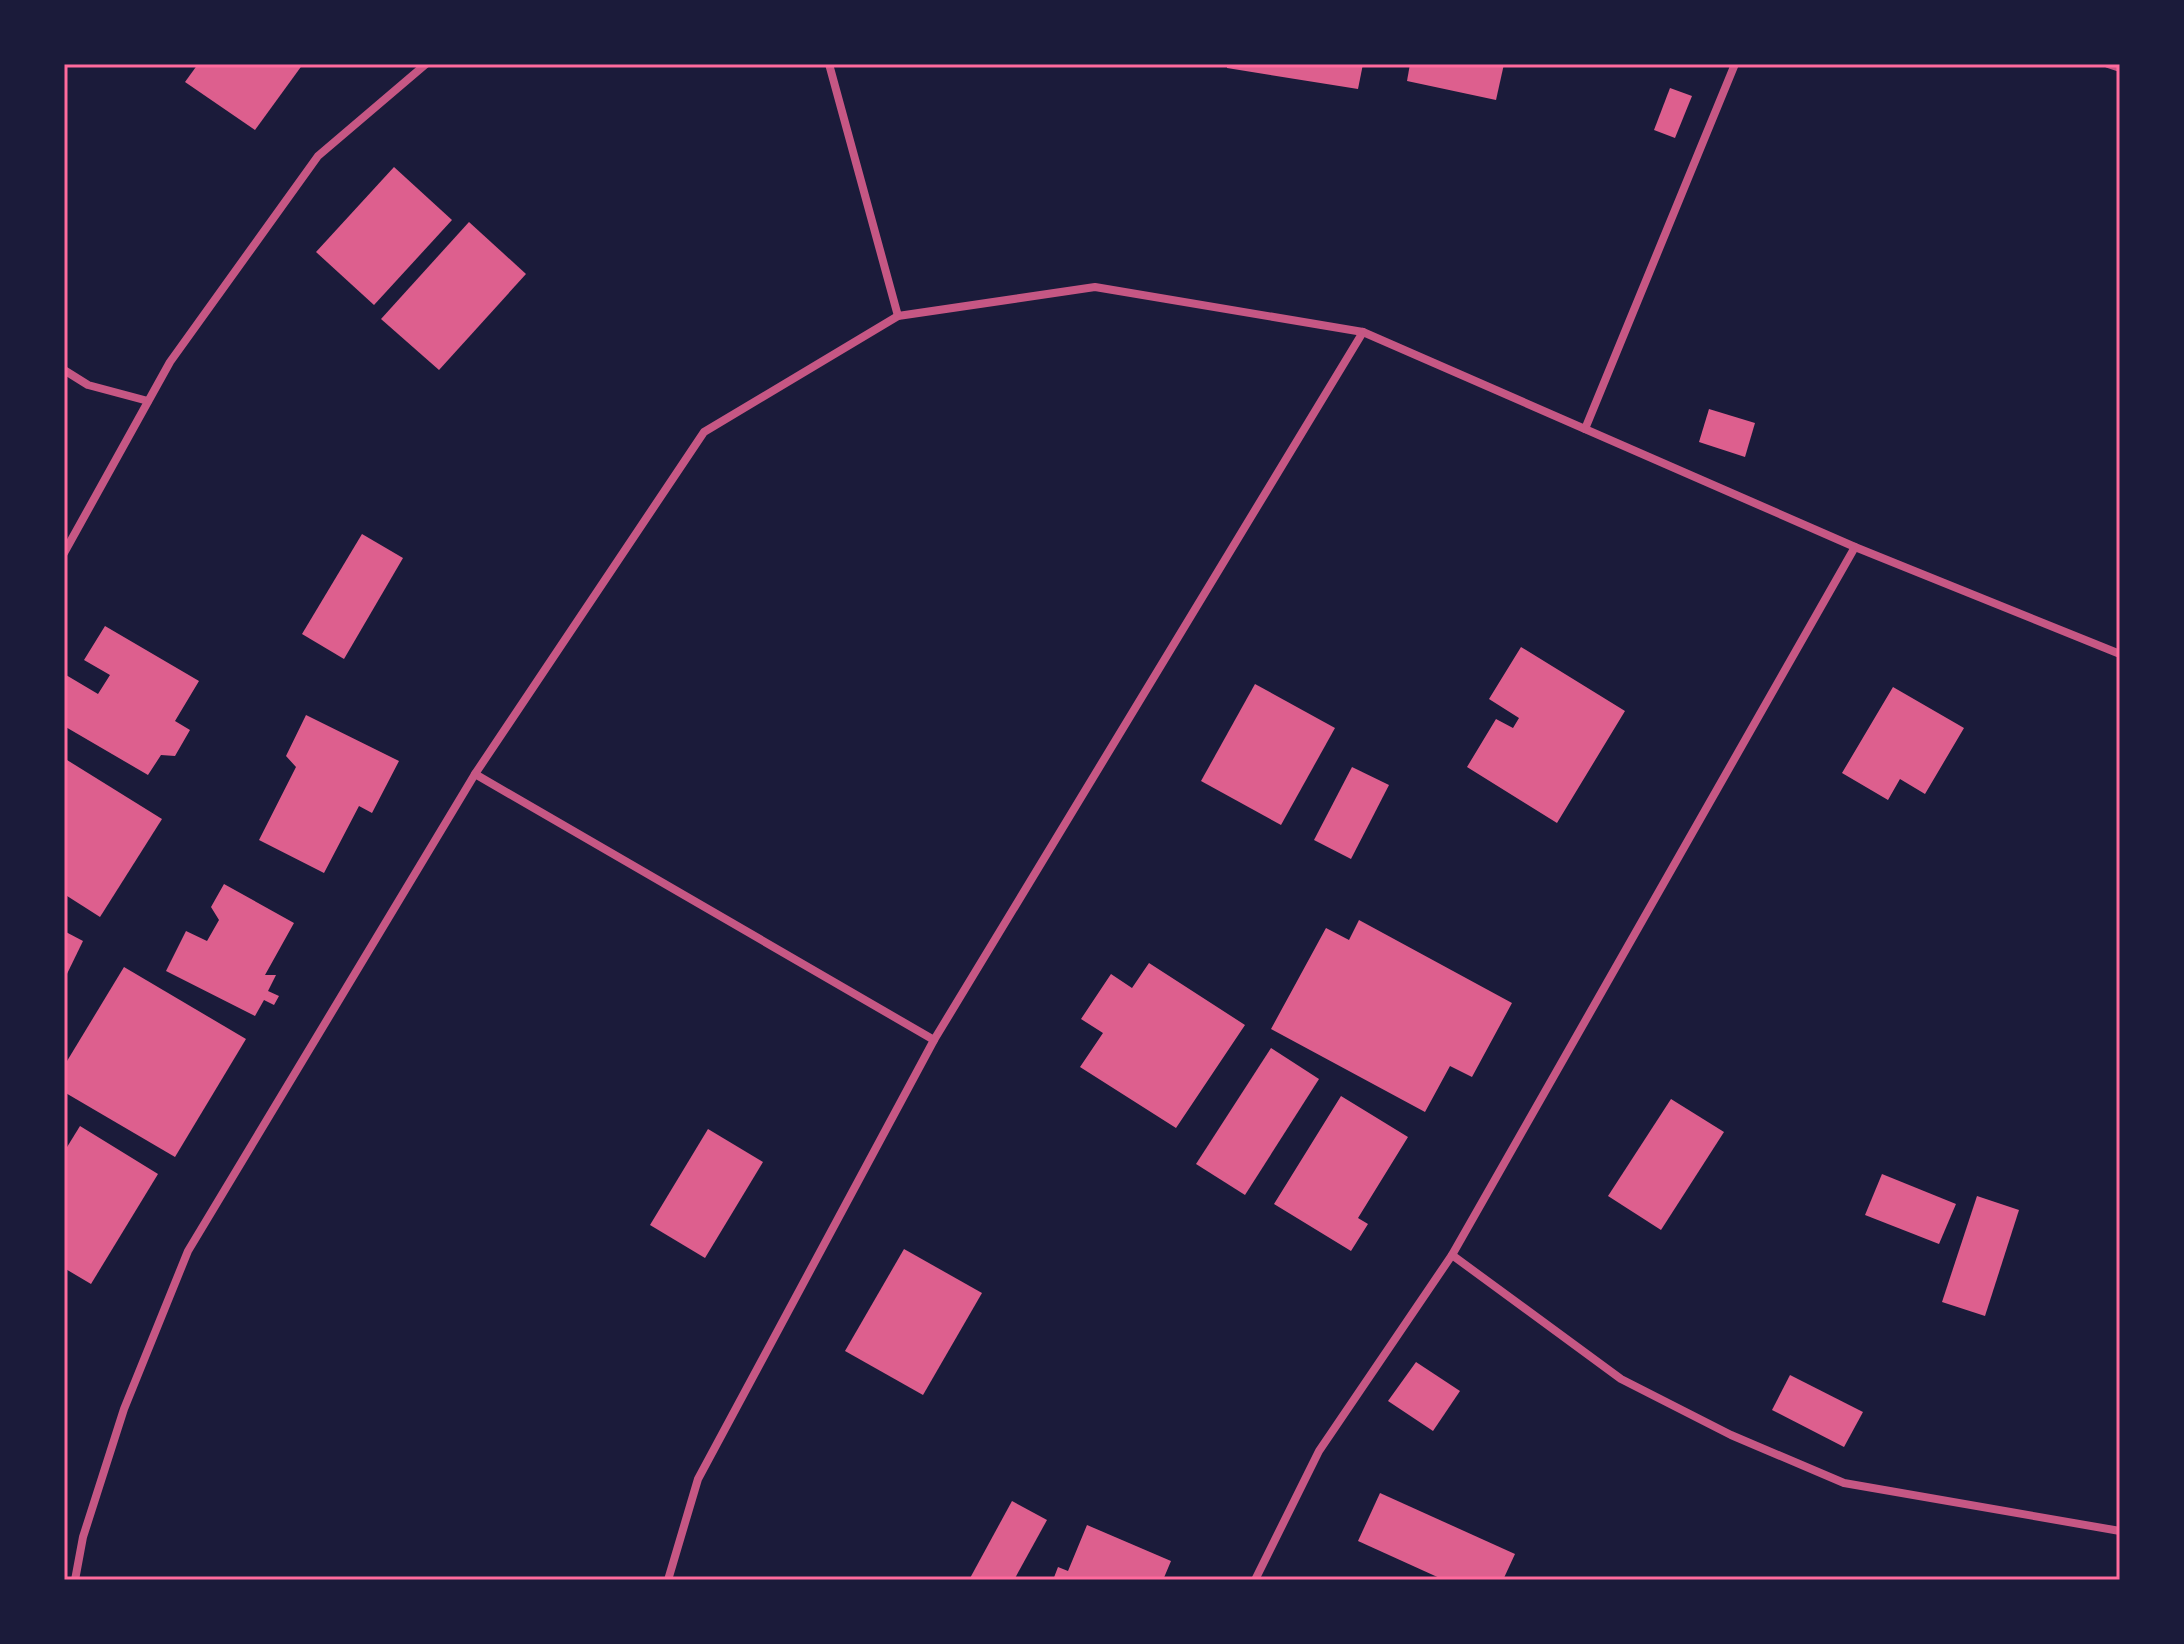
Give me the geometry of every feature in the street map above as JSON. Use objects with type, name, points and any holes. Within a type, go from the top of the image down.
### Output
[{"type":"street","points":[[64,553],[170,362],[318,156],[426,64]]},
{"type":"street","points":[[829,64],[898,316]]},
{"type":"street","points":[[1585,429],[1735,64]]},
{"type":"street","points":[[2108,64],[2120,68]]},
{"type":"street","points":[[75,1580],[83,1537],[124,1409],[188,1251],[475,774],[704,432],[898,316],[1095,287],[1363,332],[1855,547],[2120,654]]},
{"type":"street","points":[[668,1580],[698,1479],[934,1040],[1363,332]]},
{"type":"street","points":[[64,370],[88,385],[148,401]]},
{"type":"street","points":[[1255,1580],[1319,1451],[1452,1255],[1855,547]]},
{"type":"street","points":[[475,774],[934,1040]]},
{"type":"street","points":[[1452,1255],[1621,1379],[1731,1435],[1844,1483],[2120,1531]]},
{"type":"building","points":[[198,64],[303,64],[255,130],[185,82]]},
{"type":"building","points":[[1227,64],[1363,64],[1358,89],[1227,68]]},
{"type":"building","points":[[1410,64],[1504,64],[1496,100],[1407,81]]},
{"type":"building","points":[[1670,88],[1692,96],[1675,138],[1654,130]]},
{"type":"building","points":[[394,167],[452,220],[374,305],[316,252]]},
{"type":"building","points":[[469,222],[526,274],[439,370],[381,319]]},
{"type":"building","points":[[1709,409],[1755,423],[1745,457],[1699,442]]},
{"type":"building","points":[[362,534],[403,558],[344,659],[302,634]]},
{"type":"building","points":[[105,626],[199,681],[175,721],[190,730],[175,756],[161,755],[148,775],[64,726],[66,675],[98,694],[110,675],[84,660]]},
{"type":"building","points":[[1521,647],[1625,711],[1557,823],[1467,767],[1496,719],[1513,728],[1519,718],[1489,699]]},
{"type":"building","points":[[1255,684],[1335,728],[1281,825],[1201,781]]},
{"type":"building","points":[[1893,687],[1964,728],[1925,794],[1900,779],[1888,800],[1842,773]]},
{"type":"building","points":[[306,715],[399,761],[372,813],[359,806],[324,873],[259,840],[296,767],[286,756]]},
{"type":"building","points":[[67,760],[162,819],[100,917],[64,894],[64,764]]},
{"type":"building","points":[[1352,767],[1389,785],[1351,859],[1314,840]]},
{"type":"building","points":[[224,884],[294,923],[265,975],[276,975],[268,991],[279,996],[274,1005],[264,1000],[255,1016],[166,971],[186,931],[207,941],[219,920],[211,907]]},
{"type":"building","points":[[1359,920],[1512,1003],[1472,1077],[1450,1066],[1425,1112],[1271,1029],[1326,928],[1349,940]]},
{"type":"building","points":[[64,931],[83,941],[64,980]]},
{"type":"building","points":[[1149,963],[1245,1025],[1176,1128],[1080,1067],[1103,1033],[1081,1019],[1111,974],[1132,988]]},
{"type":"building","points":[[124,967],[246,1039],[175,1157],[64,1092],[64,1066]]},
{"type":"building","points":[[1271,1048],[1319,1079],[1245,1195],[1196,1164]]},
{"type":"building","points":[[1341,1096],[1408,1137],[1358,1218],[1368,1224],[1351,1251],[1274,1204]]},
{"type":"building","points":[[1671,1099],[1724,1132],[1661,1230],[1608,1196]]},
{"type":"building","points":[[80,1126],[158,1174],[91,1284],[64,1268],[64,1152]]},
{"type":"building","points":[[708,1129],[763,1162],[705,1258],[650,1225]]},
{"type":"building","points":[[1882,1174],[1956,1204],[1939,1244],[1865,1215]]},
{"type":"building","points":[[1977,1196],[2019,1210],[1985,1316],[1942,1302]]},
{"type":"building","points":[[904,1249],[982,1293],[923,1395],[845,1351]]},
{"type":"building","points":[[1416,1362],[1460,1391],[1433,1431],[1388,1401]]},
{"type":"building","points":[[1790,1375],[1863,1412],[1844,1447],[1772,1410]]},
{"type":"building","points":[[1380,1493],[1515,1554],[1503,1580],[1444,1580],[1358,1541]]},
{"type":"building","points":[[1012,1501],[1047,1520],[1014,1580],[969,1580]]},
{"type":"building","points":[[1087,1525],[1171,1561],[1163,1580],[1053,1580],[1058,1567],[1068,1571]]}]
